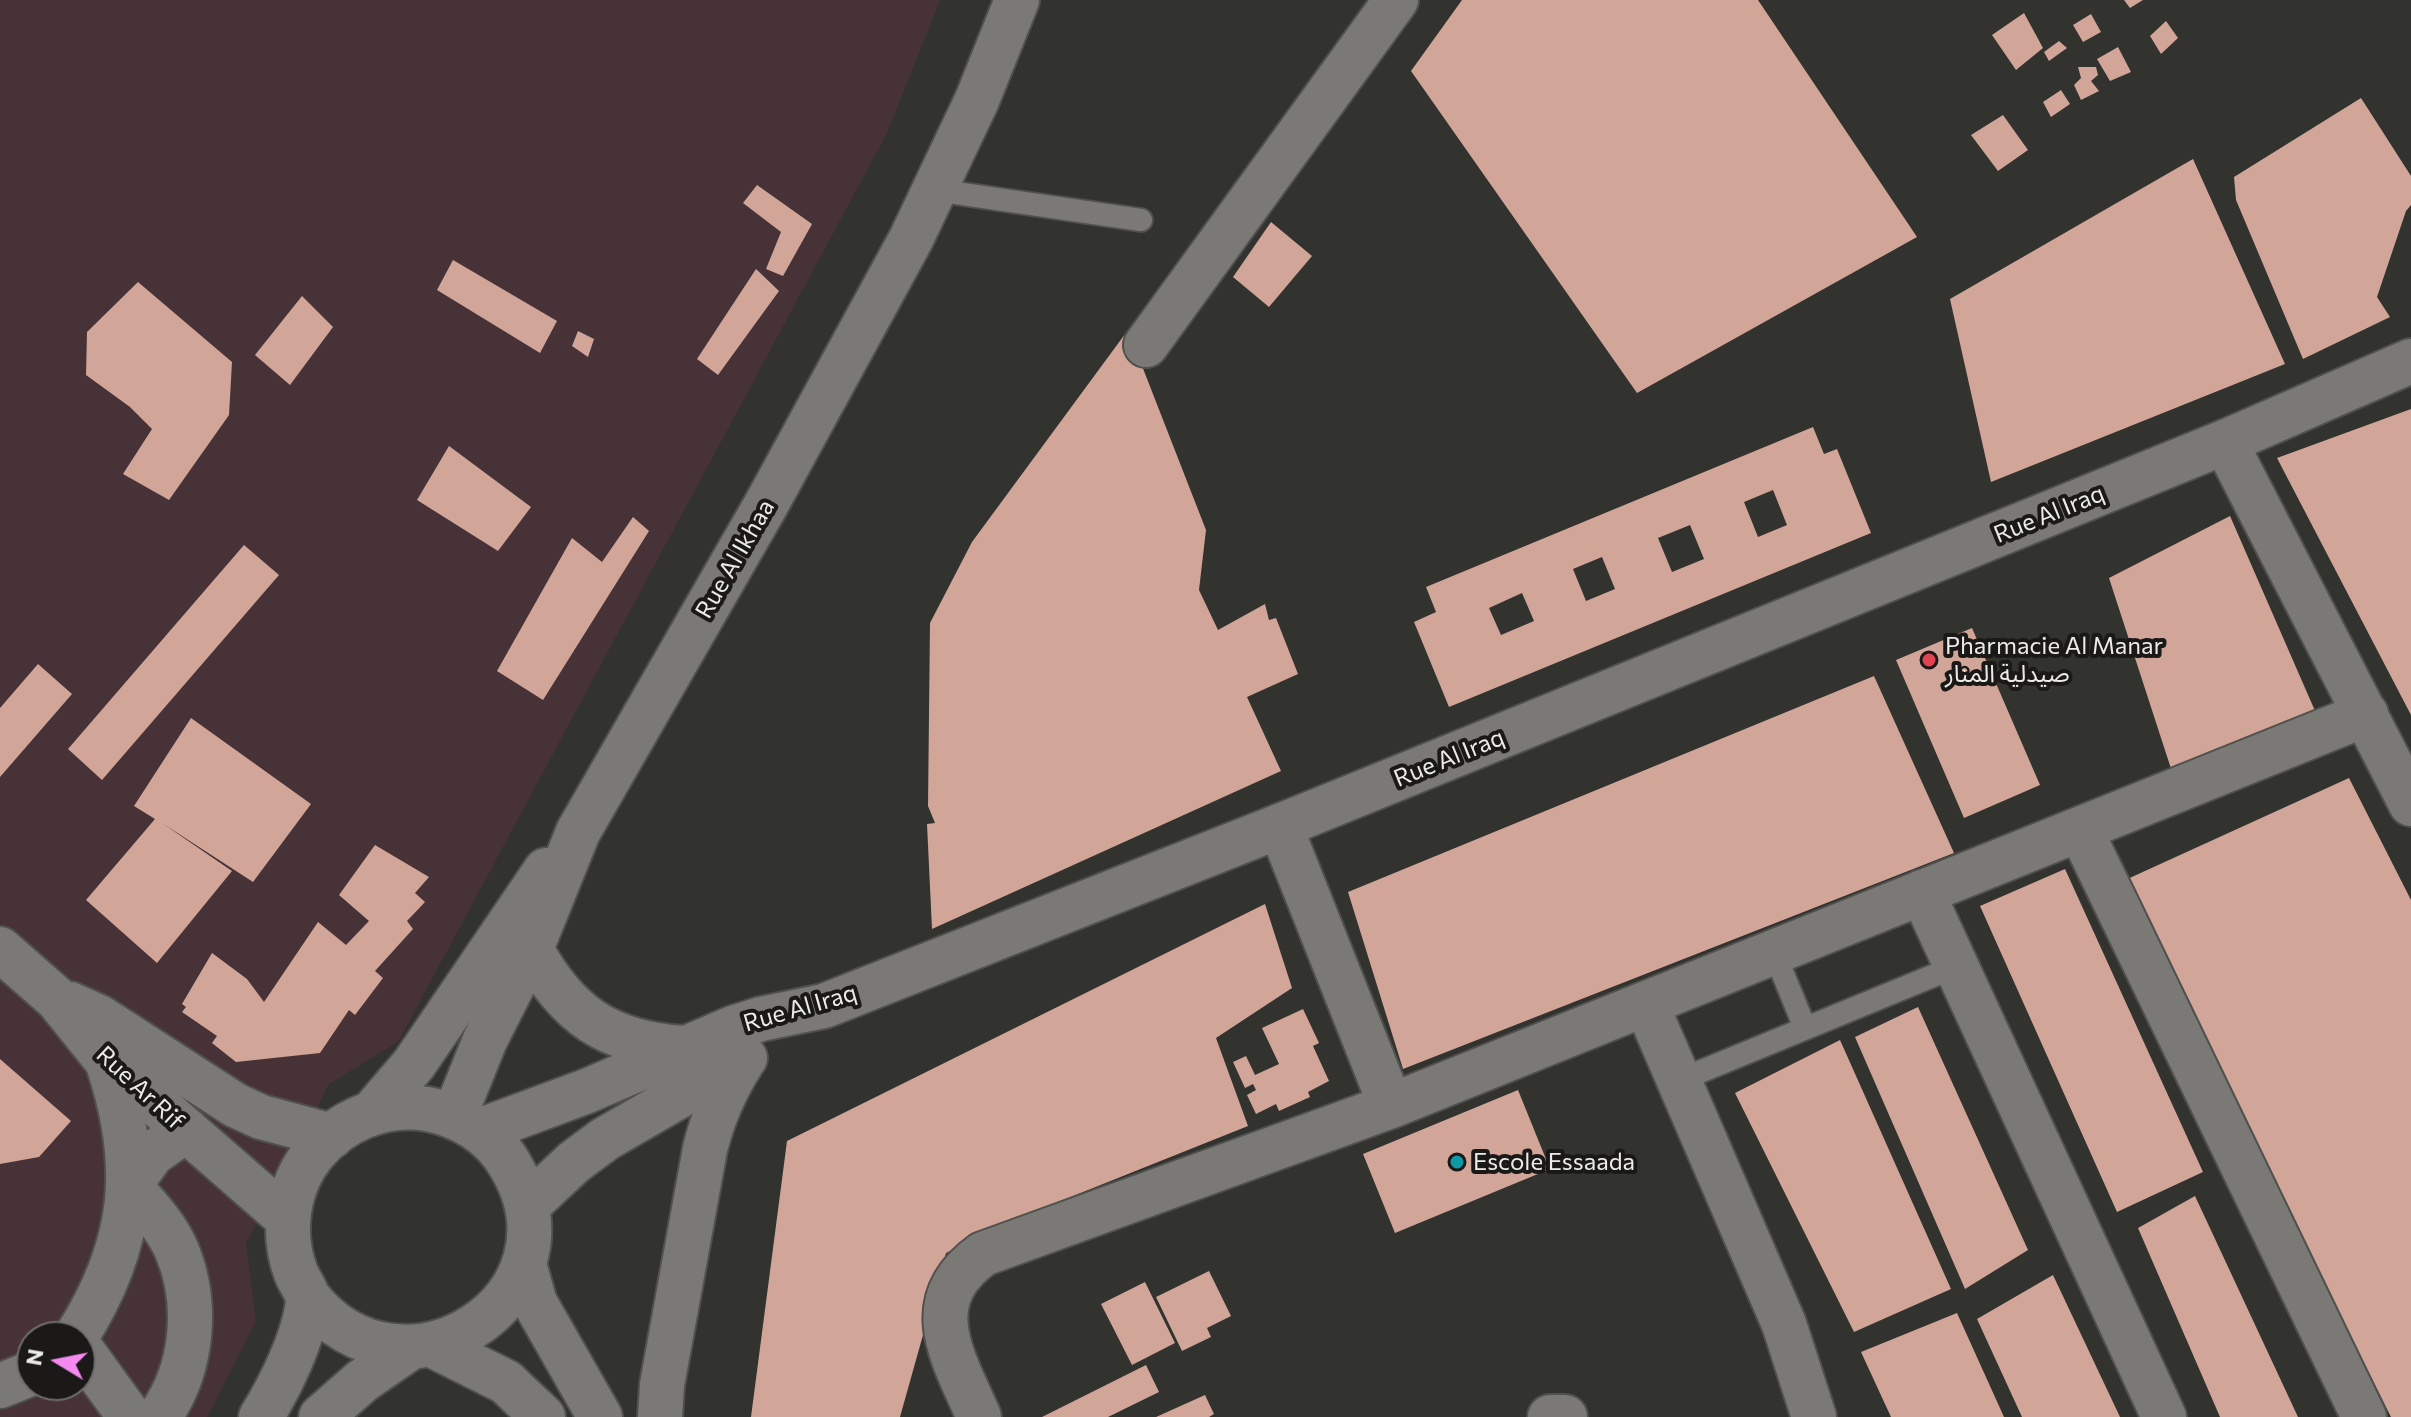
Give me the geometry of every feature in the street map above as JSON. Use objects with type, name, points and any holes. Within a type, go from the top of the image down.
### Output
[{"type":"street","name":"Rue Al Ikhaa","points":[[467,1124],[485,1040],[531,949],[578,832],[767,503],[935,190],[977,100],[1017,0]]},
{"type":"street","points":[[1146,345],[1396,0]]},
{"type":"street","name":"Rue Al Iraq","points":[[467,1124],[576,1096],[683,1048],[761,1019],[824,1006],[1280,826],[2225,442],[2411,361]]},
{"type":"street","points":[[2225,442],[2411,804]]},
{"type":"street","points":[[979,1417],[945,1335],[947,1307],[953,1290],[964,1270],[983,1254],[1391,1106],[2366,714]]},
{"type":"street","points":[[1280,826],[1391,1106]]},
{"type":"street","points":[[2080,829],[2364,1417]]},
{"type":"street","points":[[372,1113],[414,1064],[538,879],[578,832]]},
{"type":"street","points":[[1922,892],[2164,1417]]},
{"type":"street","name":"Rue Ar Rif","points":[[0,949],[57,999],[107,1061],[288,1219]]},
{"type":"street","points":[[531,949],[546,977],[567,1002],[592,1022],[620,1036],[651,1046],[683,1048]]},
{"type":"street","points":[[57,999],[99,1017],[235,1105],[261,1117],[332,1136]]},
{"type":"street","points":[[1646,1004],[1784,1324],[1814,1417]]},
{"type":"street","points":[[527,1206],[574,1162],[605,1139],[770,1045],[824,1006]]},
{"type":"street","points":[[660,1417],[662,1385],[705,1149],[717,1110],[744,1059]]},
{"type":"street","points":[[86,1321],[112,1267],[123,1227],[129,1186],[128,1144],[120,1101],[107,1061]]},
{"type":"street","points":[[321,1417],[362,1381],[422,1348],[467,1334],[494,1314],[514,1287],[524,1264],[528,1241],[527,1206],[510,1164],[496,1146],[467,1124],[418,1108],[372,1113],[347,1125],[316,1151],[295,1188],[288,1219],[292,1260],[308,1297],[328,1319],[352,1336],[379,1346],[422,1348],[506,1382],[543,1417]]},
{"type":"street","points":[[129,1186],[152,1154],[186,1130]]},
{"type":"street","points":[[129,1186],[156,1215],[170,1238],[188,1288],[190,1328],[184,1368],[168,1405],[159,1417]]},
{"type":"street","points":[[524,1264],[535,1303],[600,1417]]},
{"type":"street","points":[[261,1417],[296,1347],[308,1297]]},
{"type":"street","points":[[96,1370],[130,1417]]},
{"type":"street","points":[[1550,1417],[1565,1417]]},
{"type":"lane","points":[[935,190],[1141,220]]},
{"type":"lane","points":[[1774,952],[1805,1028]]},
{"type":"lane","points":[[1680,1080],[1957,966]]},
{"type":"shaded area","points":[[0,0],[940,0],[887,133],[398,1042],[329,1084],[246,1243],[256,1321],[207,1417],[0,1417]]},
{"type":"building","points":[[1462,0],[1758,0],[1917,237],[1637,393],[1411,71]]},
{"type":"building","points":[[2124,0],[2143,0],[2130,8]]},
{"type":"building","points":[[2024,13],[2043,48],[2016,70],[1992,35]]},
{"type":"building","points":[[2091,14],[2101,32],[2083,42],[2073,25]]},
{"type":"building","points":[[2166,21],[2178,38],[2161,54],[2150,36]]},
{"type":"building","points":[[2059,41],[2067,48],[2049,61],[2044,52]]},
{"type":"building","points":[[2118,47],[2131,72],[2110,81],[2097,59]]},
{"type":"building","points":[[2078,67],[2096,67],[2098,75],[2091,81],[2099,91],[2081,100],[2074,85],[2081,78]]},
{"type":"building","points":[[2061,90],[2070,104],[2051,117],[2043,102]]},
{"type":"building","points":[[2361,98],[2411,176],[2411,205],[2406,211],[2377,297],[2390,317],[2303,359],[2236,200],[2234,177]]},
{"type":"building","points":[[2003,115],[2028,150],[1998,171],[1971,135]]},
{"type":"building","points":[[2193,159],[2285,364],[1991,482],[1950,299]]},
{"type":"building","points":[[757,185],[812,224],[783,276],[766,269],[781,232],[743,203]]},
{"type":"building","points":[[1271,222],[1312,256],[1269,307],[1233,277]]},
{"type":"building","points":[[453,260],[557,321],[540,353],[437,290]]},
{"type":"building","points":[[756,269],[779,291],[718,375],[697,359]]},
{"type":"building","points":[[138,282],[232,362],[229,415],[169,500],[123,474],[152,429],[130,407],[86,375],[87,332]]},
{"type":"building","points":[[302,296],[333,327],[290,385],[255,355]]},
{"type":"building","points":[[1128,330],[1206,530],[1199,590],[1218,630],[1265,604],[1269,620],[1276,618],[1298,674],[1247,697],[1281,771],[932,929],[927,824],[935,823],[928,806],[930,623],[972,542]]},
{"type":"building","points":[[578,331],[594,339],[588,357],[572,346]]},
{"type":"building","points":[[2411,409],[2411,715],[2277,458]]},
{"type":"building","points":[[1813,427],[1824,454],[1837,449],[1871,533],[1449,707],[1414,622],[1436,612],[1426,587]],"holes":[[[1773,490],[1787,525],[1758,537],[1744,502]],[[1690,525],[1704,559],[1672,572],[1658,538]],[[1602,557],[1615,589],[1586,601],[1573,569]],[[1522,593],[1534,621],[1501,635],[1489,608]]]},
{"type":"building","points":[[449,446],[531,507],[498,551],[417,500]]},
{"type":"building","points":[[2230,516],[2319,720],[2176,784],[2109,578]]},
{"type":"building","points":[[633,517],[649,531],[543,700],[497,671],[572,538],[602,562]]},
{"type":"building","points":[[244,545],[279,575],[102,780],[68,749]]},
{"type":"building","points":[[1972,628],[2040,785],[1964,818],[1896,660]]},
{"type":"building","points":[[38,664],[72,694],[0,777],[0,708]]},
{"type":"building","points":[[1874,676],[1954,853],[1403,1069],[1348,892]]},
{"type":"building","points":[[191,718],[311,804],[253,882],[162,823],[232,871],[157,963],[86,900],[155,819],[134,806]]},
{"type":"building","points":[[2349,778],[2411,900],[2411,1417],[2391,1417],[2123,881]]},
{"type":"building","points":[[375,845],[429,877],[415,893],[425,902],[407,921],[413,929],[375,971],[383,978],[355,1015],[349,1010],[320,1053],[236,1062],[212,1043],[217,1036],[182,1012],[186,1007],[182,1004],[212,953],[247,979],[264,1002],[318,922],[346,945],[369,921],[339,895]]},
{"type":"building","points":[[2065,869],[2203,1172],[2117,1212],[1980,906]]},
{"type":"building","points":[[1265,904],[1292,988],[1216,1038],[1248,1126],[1018,1218],[946,1253],[900,1417],[751,1417],[787,1141]]},
{"type":"building","points":[[1918,1007],[2028,1250],[1965,1289],[1855,1037]]},
{"type":"building","points":[[1303,1009],[1319,1043],[1313,1046],[1329,1081],[1308,1092],[1310,1097],[1279,1111],[1276,1104],[1256,1114],[1247,1095],[1256,1090],[1253,1084],[1245,1088],[1233,1062],[1246,1056],[1255,1075],[1279,1064],[1262,1028]]},
{"type":"building","points":[[1840,1040],[1951,1289],[1854,1332],[1735,1093]]},
{"type":"building","points":[[0,1059],[71,1121],[39,1157],[0,1164]]},
{"type":"building","name":"Escole Essaada","points":[[1518,1090],[1550,1169],[1395,1233],[1363,1154]]},
{"type":"building","points":[[2195,1196],[2298,1417],[2220,1417],[2138,1228]]},
{"type":"building","points":[[1209,1271],[1231,1316],[1207,1328],[1211,1337],[1182,1351],[1156,1297]]},
{"type":"building","points":[[2053,1275],[2120,1417],[2022,1417],[1977,1319]]},
{"type":"building","points":[[1145,1282],[1175,1343],[1132,1365],[1101,1304]]},
{"type":"building","points":[[1957,1313],[2004,1417],[1891,1417],[1861,1352]]},
{"type":"building","points":[[1146,1365],[1159,1392],[1108,1417],[1042,1417]]},
{"type":"building","points":[[1205,1395],[1214,1414],[1209,1417],[1156,1417]]},
{"type":"place","name":"Pharmacie Al Manar صيدلية المنار","points":[[1929,660]]},
{"type":"place","name":"Escole Essaada","points":[[1457,1162]]}]
